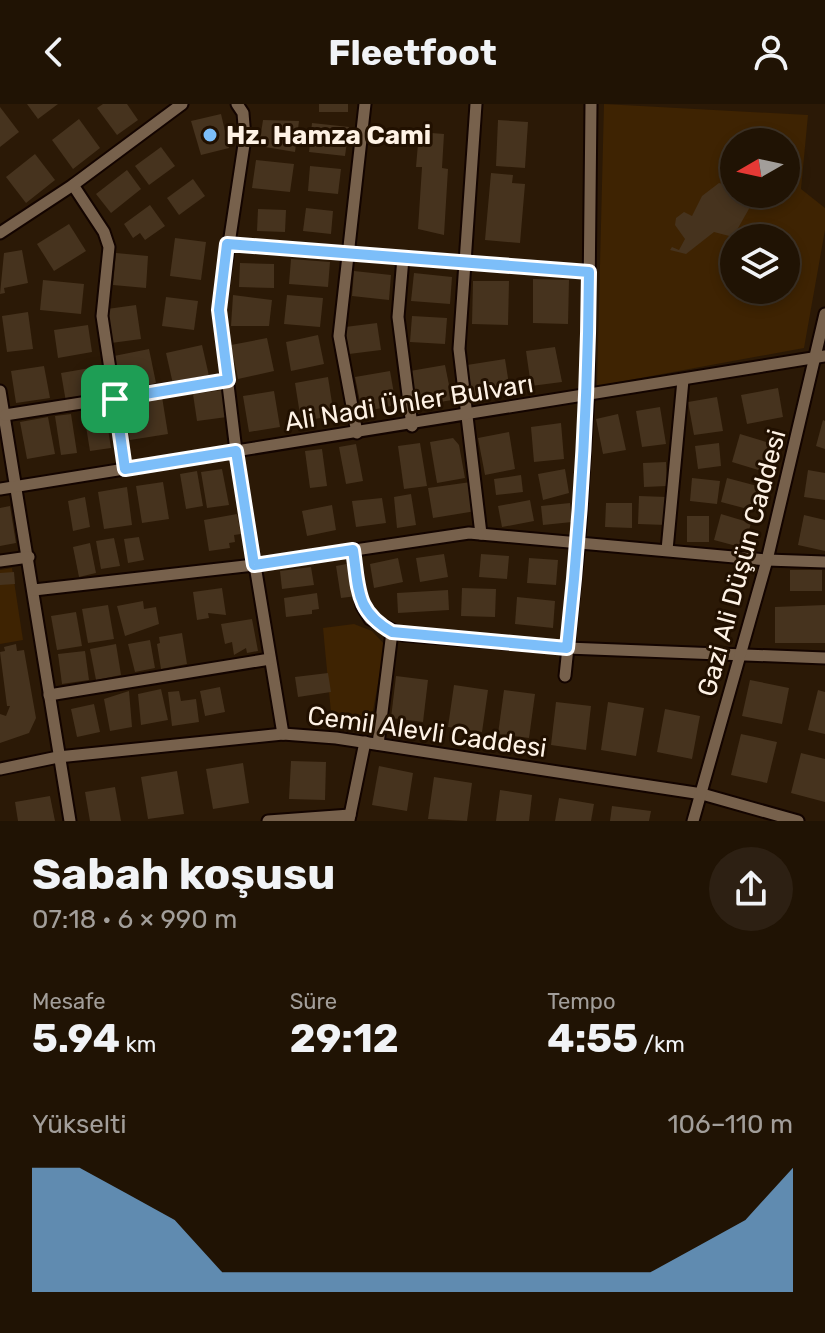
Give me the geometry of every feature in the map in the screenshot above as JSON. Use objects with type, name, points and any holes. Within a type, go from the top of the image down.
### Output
[{"type":"street","points":[[0,233],[73,185],[182,104]]},
{"type":"street","points":[[237,104],[243,113],[245,138],[219,310],[236,451],[283,734]]},
{"type":"street","points":[[357,433],[339,336],[365,104]]},
{"type":"street","points":[[476,104],[459,349],[481,534]]},
{"type":"street","points":[[565,676],[579,542],[588,397],[591,104]]},
{"type":"street","points":[[73,185],[104,232],[109,247],[102,316],[125,469]]},
{"type":"street","points":[[227,244],[589,272]]},
{"type":"street","points":[[403,258],[398,317],[412,426]]},
{"type":"street","name":"Gazi Ali Düşün Caddesi","points":[[693,821],[742,656],[821,357],[825,314]]},
{"type":"street","name":"Ali Nadi Ünler Bulvarı","points":[[0,489],[412,426],[821,357]]},
{"type":"street","points":[[5,415],[228,380]]},
{"type":"street","points":[[667,550],[683,380]]},
{"type":"street","points":[[0,391],[70,821]]},
{"type":"street","points":[[34,590],[254,565],[481,534],[767,560],[825,562]]},
{"type":"street","points":[[353,550],[362,606],[370,619],[392,632],[567,648],[825,658]]},
{"type":"street","points":[[0,561],[29,557]]},
{"type":"street","points":[[378,744],[392,632]]},
{"type":"street","points":[[49,695],[270,659]]},
{"type":"street","name":"Cemil Alevli Caddesi","points":[[0,769],[58,757],[283,734],[365,742],[702,794],[798,821]]},
{"type":"street","points":[[268,821],[349,818],[365,742]]},
{"type":"shaded area","points":[[604,104],[808,115],[801,189],[825,208],[825,230],[804,348],[597,386]]},
{"type":"shaded area","points":[[12,568],[23,640],[0,644],[0,570]]},
{"type":"shaded area","points":[[354,624],[372,631],[385,645],[370,727],[332,723],[323,628]]},
{"type":"building","points":[[27,104],[58,104],[38,119]]},
{"type":"building","points":[[103,104],[127,104],[138,120],[117,135],[97,108]]},
{"type":"building","points":[[319,104],[348,104],[348,112],[319,112]]},
{"type":"building","points":[[0,107],[19,132],[0,147]]},
{"type":"building","name":"Hz. Hamza Cami","points":[[221,114],[229,148],[201,155],[191,121]]},
{"type":"building","points":[[79,119],[100,148],[73,169],[52,140]]},
{"type":"building","points":[[263,120],[299,121],[295,152],[259,146]]},
{"type":"building","points":[[498,120],[528,122],[525,168],[496,166]]},
{"type":"building","points":[[312,123],[349,127],[345,156],[309,152]]},
{"type":"building","points":[[419,132],[444,134],[442,168],[448,169],[444,235],[418,229],[422,167],[416,167]]},
{"type":"building","points":[[161,147],[175,166],[149,185],[135,166]]},
{"type":"building","points":[[35,154],[55,180],[26,203],[6,177]]},
{"type":"building","points":[[256,160],[294,164],[290,192],[252,188]]},
{"type":"building","points":[[310,166],[341,169],[338,194],[308,191]]},
{"type":"building","points":[[127,170],[141,189],[111,213],[96,194]]},
{"type":"building","points":[[491,173],[513,175],[512,183],[525,184],[520,243],[485,240]]},
{"type":"building","points":[[193,179],[205,196],[179,215],[167,198]]},
{"type":"building","points":[[719,183],[720,208],[749,208],[740,224],[720,224],[720,234],[714,232],[686,254],[670,250],[672,247],[679,250],[685,239],[675,225],[676,218],[684,212],[692,216],[702,196]]},
{"type":"building","points":[[150,205],[165,226],[145,240],[140,233],[133,238],[124,224]]},
{"type":"building","points":[[306,208],[333,211],[331,234],[303,231]]},
{"type":"building","points":[[258,209],[286,210],[285,232],[257,231]]},
{"type":"building","points":[[69,224],[86,251],[54,271],[37,244]]},
{"type":"building","points":[[175,238],[206,242],[201,280],[170,276]]},
{"type":"building","points":[[22,250],[28,283],[4,288],[5,293],[0,294],[4,253]]},
{"type":"building","points":[[116,253],[148,256],[146,288],[113,285]]},
{"type":"building","points":[[291,259],[330,262],[328,287],[289,284]]},
{"type":"building","points":[[240,263],[274,264],[274,288],[239,287]]},
{"type":"building","points":[[354,271],[391,275],[389,300],[352,296]]},
{"type":"building","points":[[414,273],[452,277],[450,304],[411,301]]},
{"type":"building","points":[[533,279],[569,280],[568,324],[533,323]]},
{"type":"building","points":[[43,280],[84,284],[81,314],[40,310]]},
{"type":"building","points":[[473,281],[509,281],[508,325],[472,324]]},
{"type":"building","points":[[233,295],[272,300],[269,326],[231,326]]},
{"type":"building","points":[[287,295],[323,298],[320,327],[284,324]]},
{"type":"building","points":[[166,297],[198,301],[194,330],[162,326]]},
{"type":"building","points":[[136,305],[141,339],[111,343],[107,309]]},
{"type":"building","points":[[28,312],[33,349],[7,352],[2,316]]},
{"type":"building","points":[[412,316],[447,318],[445,344],[410,342]]},
{"type":"building","points":[[377,323],[381,350],[349,354],[345,327]]},
{"type":"building","points":[[88,325],[92,352],[58,358],[54,330]]},
{"type":"building","points":[[318,335],[324,364],[291,371],[286,342]]},
{"type":"building","points":[[267,338],[274,371],[238,379],[231,345]]},
{"type":"building","points":[[202,345],[209,376],[173,384],[166,353]]},
{"type":"building","points":[[555,347],[562,382],[531,386],[526,351]]},
{"type":"building","points":[[149,349],[156,383],[121,391],[114,356]]},
{"type":"building","points":[[505,359],[510,391],[473,397],[467,365]]},
{"type":"building","points":[[445,365],[452,400],[416,406],[410,371]]},
{"type":"building","points":[[44,366],[50,398],[16,403],[11,371]]},
{"type":"building","points":[[96,367],[101,396],[66,402],[61,373]]},
{"type":"building","points":[[390,371],[396,405],[362,412],[355,377]]},
{"type":"building","points":[[328,377],[334,416],[301,421],[295,383]]},
{"type":"building","points":[[778,388],[783,417],[747,424],[741,395]]},
{"type":"building","points":[[223,390],[227,417],[197,421],[193,394]]},
{"type":"building","points":[[274,391],[280,427],[249,432],[243,396]]},
{"type":"building","points":[[162,397],[168,434],[130,440],[124,404]]},
{"type":"building","points":[[717,397],[723,431],[694,435],[688,402]]},
{"type":"building","points":[[660,407],[666,444],[642,447],[636,411]]},
{"type":"building","points":[[105,410],[111,448],[90,451],[84,414]]},
{"type":"building","points":[[71,414],[77,453],[61,455],[55,416]]},
{"type":"building","points":[[618,414],[626,450],[603,454],[596,419]]},
{"type":"building","points":[[48,417],[55,454],[27,459],[20,422]]},
{"type":"building","points":[[825,421],[825,449],[816,446]]},
{"type":"building","points":[[561,423],[564,459],[534,462],[531,427]]},
{"type":"building","points":[[509,432],[515,469],[485,475],[478,438]]},
{"type":"building","points":[[740,434],[773,444],[765,472],[732,462]]},
{"type":"building","points":[[453,438],[459,445],[465,478],[437,483],[430,442]]},
{"type":"building","points":[[420,443],[427,486],[404,489],[398,446]]},
{"type":"building","points":[[719,443],[721,466],[698,469],[695,446]]},
{"type":"building","points":[[356,444],[363,481],[346,484],[339,447]]},
{"type":"building","points":[[322,449],[327,486],[310,488],[305,451]]},
{"type":"building","points":[[666,462],[667,486],[644,487],[643,463]]},
{"type":"building","points":[[222,469],[229,505],[207,508],[201,472]]},
{"type":"building","points":[[565,469],[569,493],[543,500],[538,474]]},
{"type":"building","points":[[808,470],[825,473],[825,500],[804,497]]},
{"type":"building","points":[[197,471],[203,506],[186,509],[180,474]]},
{"type":"building","points":[[521,475],[523,492],[496,495],[494,479]]},
{"type":"building","points":[[692,478],[720,481],[717,504],[690,501]]},
{"type":"building","points":[[727,478],[765,488],[759,512],[721,502]]},
{"type":"building","points":[[163,482],[169,519],[142,523],[136,486]]},
{"type":"building","points":[[471,482],[476,511],[433,518],[428,488]]},
{"type":"building","points":[[127,487],[132,525],[104,529],[98,492]]},
{"type":"building","points":[[411,494],[416,525],[397,528],[394,497]]},
{"type":"building","points":[[639,496],[667,497],[666,525],[638,524]]},
{"type":"building","points":[[85,497],[90,527],[73,531],[68,501]]},
{"type":"building","points":[[382,498],[386,523],[356,527],[352,501]]},
{"type":"building","points":[[530,500],[534,521],[502,527],[498,506]]},
{"type":"building","points":[[570,503],[572,522],[543,525],[541,506]]},
{"type":"building","points":[[606,503],[632,503],[632,528],[605,527]]},
{"type":"building","points":[[332,505],[336,530],[307,536],[302,511]]},
{"type":"building","points":[[10,506],[16,543],[0,546],[0,508]]},
{"type":"building","points":[[237,514],[241,534],[234,535],[235,542],[229,543],[230,548],[209,551],[204,520]]},
{"type":"building","points":[[721,514],[751,523],[744,548],[714,540]]},
{"type":"building","points":[[804,515],[825,520],[825,551],[798,545]]},
{"type":"building","points":[[687,516],[709,516],[709,542],[687,542]]},
{"type":"building","points":[[139,537],[144,560],[128,563],[124,539]]},
{"type":"building","points":[[114,538],[120,566],[101,569],[96,541]]},
{"type":"building","points":[[90,543],[96,573],[79,577],[73,547]]},
{"type":"building","points":[[444,554],[448,577],[420,582],[416,558]]},
{"type":"building","points":[[481,554],[509,556],[507,579],[479,577]]},
{"type":"building","points":[[398,558],[403,582],[374,588],[370,564]]},
{"type":"building","points":[[529,558],[558,560],[556,585],[527,583]]},
{"type":"building","points":[[352,563],[357,596],[341,598],[336,566]]},
{"type":"building","points":[[311,567],[314,585],[282,589],[280,571]]},
{"type":"building","points":[[790,570],[822,570],[822,591],[790,591]]},
{"type":"building","points":[[14,572],[15,584],[0,585],[0,573]]},
{"type":"building","points":[[222,588],[226,615],[208,613],[209,618],[197,620],[193,592]]},
{"type":"building","points":[[462,588],[496,589],[495,617],[461,616]]},
{"type":"building","points":[[448,590],[449,610],[398,613],[397,593]]},
{"type":"building","points":[[317,593],[319,609],[312,610],[312,614],[286,617],[284,598]]},
{"type":"building","points":[[517,597],[555,601],[553,628],[515,624]]},
{"type":"building","points":[[143,601],[144,609],[156,607],[159,624],[125,636],[117,606]]},
{"type":"building","points":[[108,605],[114,639],[88,643],[82,609]]},
{"type":"building","points":[[825,605],[825,643],[775,643],[775,607]]},
{"type":"building","points":[[76,612],[82,646],[57,650],[51,616]]},
{"type":"building","points":[[252,619],[258,651],[247,653],[246,648],[234,655],[232,642],[225,644],[221,624]]},
{"type":"building","points":[[182,633],[187,664],[161,669],[157,644],[160,643],[159,637]]},
{"type":"building","points":[[150,640],[155,668],[135,672],[128,644]]},
{"type":"building","points":[[16,644],[17,651],[24,650],[36,718],[29,733],[0,743],[0,714],[6,716],[10,706],[7,706],[0,652],[5,651],[4,647]]},
{"type":"building","points":[[116,644],[121,675],[96,680],[90,649]]},
{"type":"building","points":[[85,651],[89,680],[62,684],[58,654]]},
{"type":"building","points":[[328,673],[331,692],[298,697],[295,677]]},
{"type":"building","points":[[396,676],[428,680],[423,722],[391,718]]},
{"type":"building","points":[[750,680],[789,688],[782,724],[742,716]]},
{"type":"building","points":[[454,685],[488,690],[482,732],[448,727]]},
{"type":"building","points":[[220,687],[225,712],[205,716],[200,691]]},
{"type":"building","points":[[161,689],[168,720],[141,725],[138,694]]},
{"type":"building","points":[[504,690],[535,694],[529,738],[498,734]]},
{"type":"building","points":[[818,690],[825,692],[825,734],[808,730]]},
{"type":"building","points":[[129,691],[132,727],[110,731],[104,699]]},
{"type":"building","points":[[179,691],[181,701],[196,699],[199,722],[172,726],[168,692]]},
{"type":"building","points":[[556,702],[591,706],[586,750],[551,745]]},
{"type":"building","points":[[608,702],[644,708],[636,756],[601,750]]},
{"type":"building","points":[[94,704],[100,732],[77,737],[71,709]]},
{"type":"building","points":[[665,709],[700,716],[692,759],[657,752]]},
{"type":"building","points":[[741,734],[777,742],[767,783],[731,775]]},
{"type":"building","points":[[801,753],[825,759],[825,802],[791,793]]},
{"type":"building","points":[[291,761],[326,762],[325,800],[289,799]]},
{"type":"building","points":[[243,763],[249,803],[213,809],[206,769]]},
{"type":"building","points":[[379,766],[413,773],[407,811],[372,805]]},
{"type":"building","points":[[177,771],[184,814],[148,819],[141,777]]},
{"type":"building","points":[[434,777],[472,783],[467,821],[428,819]]},
{"type":"building","points":[[115,787],[121,821],[90,821],[85,792]]},
{"type":"building","points":[[500,790],[532,795],[529,821],[496,821]]},
{"type":"building","points":[[50,796],[55,821],[18,821],[15,802]]},
{"type":"building","points":[[559,798],[594,804],[591,821],[555,821]]},
{"type":"building","points":[[612,806],[651,811],[649,821],[610,821]]},
{"type":"place","name":"Hz. Hamza Cami","points":[[210,135]]},
{"type":"route","points":[[227,244],[589,272],[588,397],[579,542],[567,648],[392,632],[370,619],[362,606],[353,550],[254,565],[236,451],[125,469],[115,399],[228,380],[219,310],[227,244]]}]
